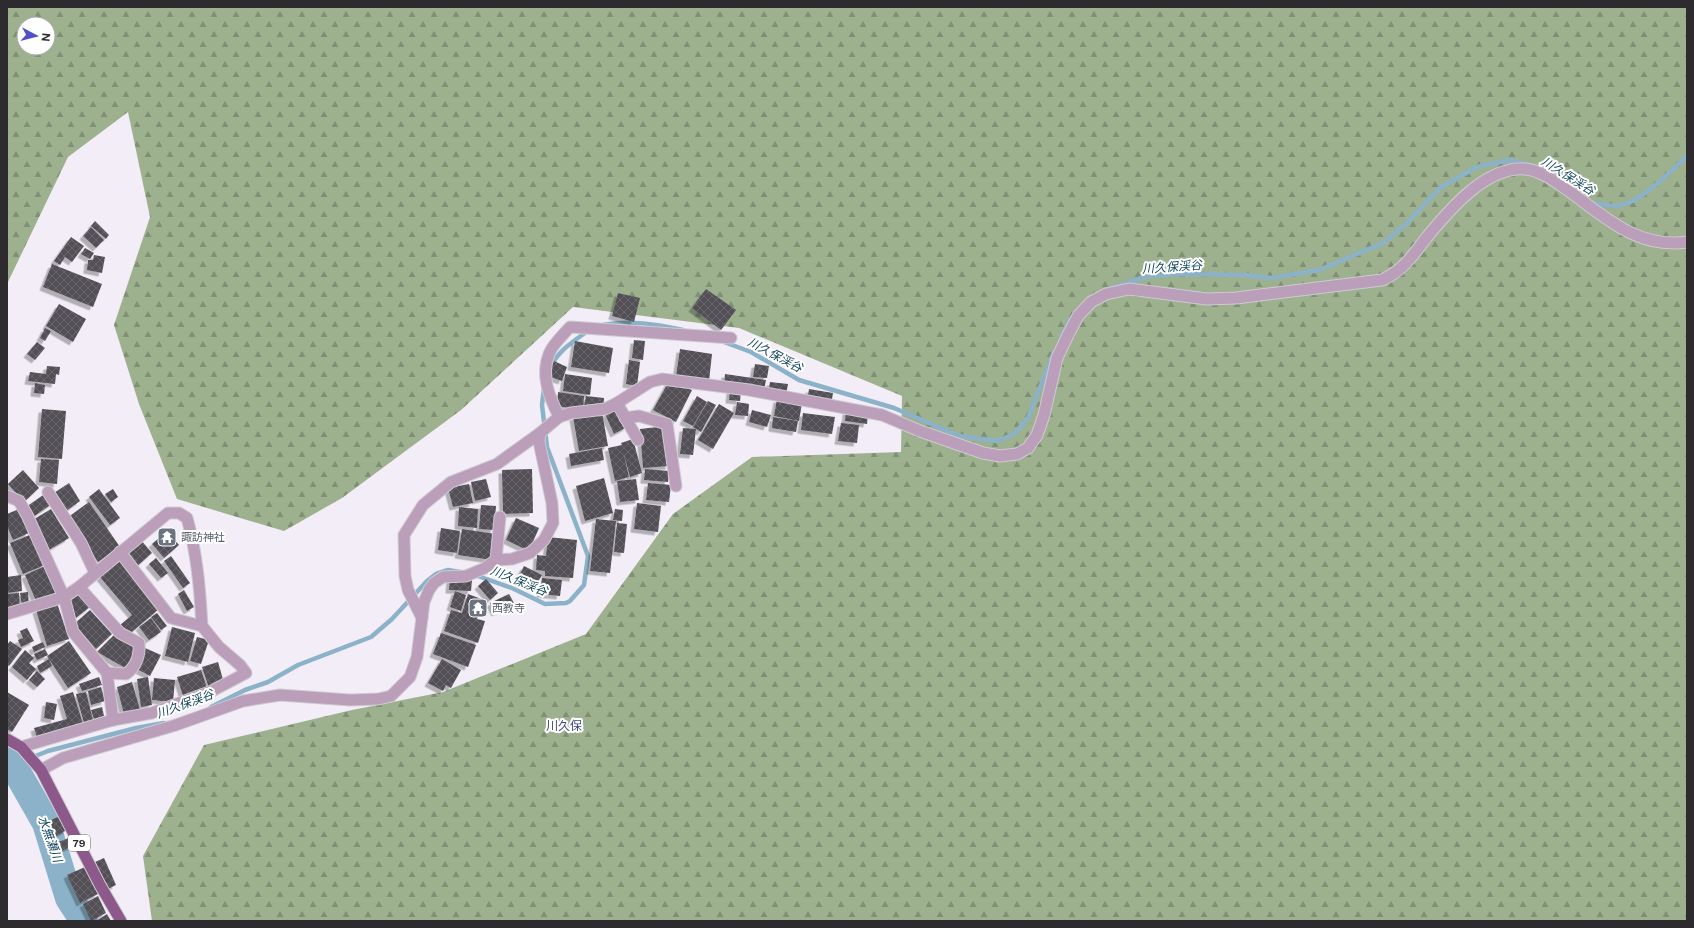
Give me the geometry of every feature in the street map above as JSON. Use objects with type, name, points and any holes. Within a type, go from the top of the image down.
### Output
[{"type":"main road","name":"79","points":[[7,738],[24,749],[39,767],[100,885],[121,921]]},
{"type":"street","points":[[422,618],[408,590],[405,576],[404,535],[423,505],[451,482],[497,464],[558,418],[571,413],[605,409],[650,382],[662,379],[749,390],[882,415],[920,431],[983,454],[1000,456],[1017,454],[1028,448],[1037,435],[1044,415],[1057,358],[1078,316],[1091,302],[1106,294],[1129,289],[1207,299],[1236,298],[1382,280],[1394,275],[1406,265],[1447,213],[1466,195],[1499,173],[1514,169],[1527,169],[1554,181],[1622,230],[1638,237],[1656,243],[1671,245],[1687,242]]},
{"type":"street","points":[[558,418],[550,398],[544,372],[549,353],[570,327],[731,338]]},
{"type":"street","points":[[617,403],[638,440]]},
{"type":"street","points":[[625,418],[639,416],[667,424],[676,486]]},
{"type":"street","points":[[39,767],[63,758],[158,730],[242,701],[280,695],[350,700],[378,699],[391,696],[410,677],[417,657],[424,602],[434,583],[443,577],[466,576],[485,568],[496,560],[512,559],[530,553],[544,540],[553,523],[552,503],[539,442],[540,433]]},
{"type":"street","points":[[48,492],[81,543],[95,573]]},
{"type":"street","points":[[7,496],[19,502],[27,515],[64,597],[73,632],[107,672],[113,720]]},
{"type":"street","points":[[7,614],[64,597],[79,587],[168,513],[179,513],[187,518],[198,568],[202,626],[219,647],[240,665],[246,673],[212,691],[152,713],[113,720],[24,749]]},
{"type":"street","points":[[496,560],[500,517]]},
{"type":"street","points":[[120,552],[171,618],[202,626]]},
{"type":"street","points":[[79,587],[120,633],[139,643],[140,650],[133,670],[126,674],[107,672]]},
{"type":"street","points":[[152,713],[158,730]]},
{"type":"green space","points":[[7,7],[1687,7],[1687,921],[152,921],[143,856],[204,745],[352,710],[443,692],[586,634],[673,514],[752,457],[901,452],[902,396],[739,328],[573,307],[461,410],[342,498],[284,531],[177,499],[139,404],[114,325],[150,217],[128,112],[68,157],[7,284]]},
{"type":"building","points":[[95,221],[109,235],[106,239],[91,226]]},
{"type":"building","points":[[91,227],[104,240],[96,248],[83,236]]},
{"type":"building","points":[[71,237],[84,246],[72,262],[65,257],[60,265],[54,261]]},
{"type":"building","points":[[85,248],[94,253],[90,259],[81,254]]},
{"type":"building","points":[[94,255],[105,257],[102,273],[87,270],[88,260],[93,260]]},
{"type":"building","points":[[52,264],[102,284],[93,307],[43,287]]},
{"type":"building","points":[[706,289],[736,310],[721,330],[692,308]]},
{"type":"building","points":[[618,293],[640,298],[634,322],[612,316]]},
{"type":"building","points":[[59,304],[86,319],[73,342],[46,326]]},
{"type":"building","points":[[45,328],[51,331],[45,341],[40,338]]},
{"type":"building","points":[[634,340],[645,341],[643,360],[632,358]]},
{"type":"building","points":[[575,341],[613,348],[609,373],[571,367]]},
{"type":"building","points":[[37,342],[45,348],[35,360],[27,354]]},
{"type":"building","points":[[680,349],[712,354],[709,381],[676,376]]},
{"type":"building","points":[[629,360],[640,362],[637,386],[626,384]]},
{"type":"building","points":[[554,361],[567,367],[562,381],[548,376]]},
{"type":"building","points":[[755,364],[769,366],[767,378],[753,377]]},
{"type":"building","points":[[47,366],[60,367],[59,375],[56,374],[55,384],[28,381],[30,372],[46,374]]},
{"type":"building","points":[[565,374],[592,378],[590,395],[563,391]]},
{"type":"building","points":[[725,374],[766,380],[764,390],[724,385]]},
{"type":"building","points":[[669,381],[692,390],[676,422],[653,410]]},
{"type":"building","points":[[770,382],[788,384],[786,395],[768,393]]},
{"type":"building","points":[[35,383],[45,385],[44,394],[34,393]]},
{"type":"building","points":[[809,389],[833,393],[831,405],[807,401]]},
{"type":"building","points":[[730,390],[741,391],[740,401],[729,400]]},
{"type":"building","points":[[558,392],[584,396],[583,410],[557,406]]},
{"type":"building","points":[[586,396],[604,398],[603,409],[584,406]]},
{"type":"building","points":[[697,396],[707,402],[693,426],[683,421]]},
{"type":"building","points":[[777,399],[802,403],[799,421],[774,416]]},
{"type":"building","points":[[708,401],[716,405],[701,432],[693,427]]},
{"type":"building","points":[[737,402],[749,404],[748,416],[735,415]]},
{"type":"building","points":[[719,404],[734,413],[713,449],[698,440]]},
{"type":"building","points":[[618,408],[627,427],[614,434],[605,414]]},
{"type":"building","points":[[42,409],[66,411],[62,459],[38,457]]},
{"type":"building","points":[[752,410],[771,415],[767,427],[749,422]]},
{"type":"building","points":[[846,411],[868,414],[867,424],[845,421]]},
{"type":"building","points":[[602,412],[608,446],[579,451],[573,417]]},
{"type":"building","points":[[803,413],[835,417],[832,434],[801,430]]},
{"type":"building","points":[[773,417],[798,421],[796,432],[772,428]]},
{"type":"building","points":[[841,423],[859,425],[857,443],[838,441]]},
{"type":"building","points":[[666,426],[669,466],[643,468],[640,429]]},
{"type":"building","points":[[683,428],[696,429],[693,455],[680,454]]},
{"type":"building","points":[[633,439],[642,473],[630,477],[623,451],[629,477],[615,481],[608,448],[622,445],[621,443]]},
{"type":"building","points":[[602,448],[604,460],[571,466],[569,454]]},
{"type":"building","points":[[41,459],[59,460],[57,484],[39,482]]},
{"type":"building","points":[[532,469],[533,513],[503,514],[502,470]]},
{"type":"building","points":[[645,469],[669,471],[668,482],[644,480]]},
{"type":"building","points":[[23,470],[39,488],[24,502],[8,484]]},
{"type":"building","points":[[604,478],[613,513],[585,521],[576,486]]},
{"type":"building","points":[[486,479],[491,497],[475,501],[471,482]]},
{"type":"building","points":[[636,479],[639,500],[620,502],[617,481]]},
{"type":"building","points":[[69,483],[80,501],[66,511],[54,493]]},
{"type":"building","points":[[648,483],[671,485],[669,502],[646,500]]},
{"type":"building","points":[[469,484],[473,503],[453,507],[448,488]]},
{"type":"building","points":[[99,489],[120,518],[110,525],[89,497]]},
{"type":"building","points":[[113,489],[118,497],[111,502],[105,494]]},
{"type":"building","points":[[46,493],[53,503],[33,517],[26,507]]},
{"type":"building","points":[[89,502],[120,547],[98,562],[67,518]]},
{"type":"building","points":[[637,503],[661,506],[658,532],[634,529]]},
{"type":"building","points":[[481,505],[496,506],[494,530],[479,529]]},
{"type":"building","points":[[459,507],[478,509],[477,528],[458,526]]},
{"type":"building","points":[[19,509],[29,533],[13,540],[7,526],[7,514]]},
{"type":"building","points":[[51,509],[69,538],[49,550],[31,521]]},
{"type":"building","points":[[615,509],[623,510],[622,521],[613,520]]},
{"type":"building","points":[[516,518],[539,528],[529,551],[506,540]]},
{"type":"building","points":[[596,519],[616,521],[610,573],[590,571]]},
{"type":"building","points":[[617,523],[627,524],[624,553],[614,552]]},
{"type":"building","points":[[441,528],[460,531],[457,553],[438,550]]},
{"type":"building","points":[[462,529],[496,534],[492,560],[458,555]]},
{"type":"building","points":[[167,531],[179,545],[164,558],[152,544]]},
{"type":"building","points":[[32,534],[45,565],[23,574],[10,543]]},
{"type":"building","points":[[548,537],[577,540],[573,578],[545,576],[545,571],[536,570],[537,555],[546,556]]},
{"type":"building","points":[[141,540],[152,553],[135,568],[124,555]]},
{"type":"building","points":[[171,556],[190,583],[183,588],[164,561]]},
{"type":"building","points":[[156,558],[168,573],[161,578],[149,564]]},
{"type":"building","points":[[120,561],[159,609],[127,636],[119,626],[132,615],[100,577]]},
{"type":"building","points":[[47,565],[58,592],[36,601],[25,575]]},
{"type":"building","points":[[524,566],[542,575],[535,587],[518,578]]},
{"type":"building","points":[[21,575],[22,591],[7,593],[7,577]]},
{"type":"building","points":[[450,578],[472,580],[471,591],[449,590]]},
{"type":"building","points":[[542,578],[562,580],[560,596],[540,594]]},
{"type":"building","points":[[486,579],[498,593],[490,600],[478,586]]},
{"type":"building","points":[[184,590],[194,607],[187,611],[178,594]]},
{"type":"building","points":[[455,591],[466,595],[461,611],[450,607]]},
{"type":"building","points":[[28,592],[29,605],[22,606],[20,593]]},
{"type":"building","points":[[78,592],[90,607],[73,620],[67,602]]},
{"type":"building","points":[[19,593],[20,609],[7,610],[7,594]]},
{"type":"building","points":[[468,594],[484,600],[477,619],[485,621],[478,643],[444,631],[451,610],[462,613]]},
{"type":"building","points":[[509,594],[514,603],[495,613],[490,603]]},
{"type":"building","points":[[57,603],[69,639],[47,646],[36,610]]},
{"type":"building","points":[[90,610],[112,634],[94,651],[72,626]]},
{"type":"building","points":[[157,613],[167,626],[161,630],[151,617]]},
{"type":"building","points":[[151,618],[161,632],[149,640],[139,627]]},
{"type":"building","points":[[172,627],[195,633],[188,662],[165,656]]},
{"type":"building","points":[[27,628],[34,641],[21,647],[18,640],[23,638],[20,631]]},
{"type":"building","points":[[441,633],[476,645],[468,667],[433,654]]},
{"type":"building","points":[[114,635],[138,648],[127,669],[97,652]]},
{"type":"building","points":[[197,637],[209,640],[201,664],[190,661]]},
{"type":"building","points":[[10,641],[22,649],[9,666],[7,664],[7,645]]},
{"type":"building","points":[[69,641],[91,673],[68,688],[47,656]]},
{"type":"building","points":[[43,642],[45,647],[34,652],[32,647]]},
{"type":"building","points":[[145,648],[161,655],[150,676],[135,668]]},
{"type":"building","points":[[45,649],[48,655],[37,660],[34,654]]},
{"type":"building","points":[[25,650],[34,658],[29,663],[36,669],[27,680],[12,667]]},
{"type":"building","points":[[49,659],[52,666],[40,673],[37,666]]},
{"type":"building","points":[[442,659],[461,670],[451,688],[446,685],[443,691],[428,683]]},
{"type":"building","points":[[218,662],[224,683],[209,688],[202,667]]},
{"type":"building","points":[[201,670],[208,691],[184,699],[177,677]]},
{"type":"building","points":[[37,671],[45,679],[37,687],[29,680]]},
{"type":"building","points":[[99,677],[102,685],[82,691],[79,684]]},
{"type":"building","points":[[148,677],[152,705],[141,707],[137,679]]},
{"type":"building","points":[[154,678],[175,680],[173,702],[152,700]]},
{"type":"building","points":[[132,682],[141,713],[125,718],[117,687]]},
{"type":"building","points":[[101,687],[105,701],[91,705],[88,691]]},
{"type":"building","points":[[7,692],[29,705],[12,732],[7,729]]},
{"type":"building","points":[[73,692],[83,724],[37,737],[34,728],[67,719],[60,696]]},
{"type":"building","points":[[86,692],[93,720],[84,723],[76,694]]},
{"type":"building","points":[[46,702],[57,704],[54,720],[44,718]]},
{"type":"building","points":[[102,707],[104,716],[94,719],[91,710]]},
{"type":"building","points":[[60,816],[67,830],[56,836],[49,821]]},
{"type":"building","points":[[69,838],[72,846],[59,852],[56,843]]},
{"type":"building","points":[[104,858],[116,885],[108,889],[95,862]]},
{"type":"building","points":[[85,867],[98,894],[80,903],[67,875]]},
{"type":"building","points":[[98,896],[106,913],[91,921],[83,904]]},
{"type":"building","points":[[107,914],[111,921],[96,921]]},
{"type":"waterway","name":"川久保渓谷","points":[[1588,202],[1616,206],[1635,200],[1645,194],[1687,156]]},
{"type":"waterway","name":"川久保渓谷","points":[[1111,288],[1145,277],[1179,274],[1245,275],[1271,278],[1319,270],[1383,243],[1407,223],[1441,187],[1477,167],[1509,160],[1530,165]]},
{"type":"waterway","name":"川久保渓谷","points":[[1061,337],[1071,318]]},
{"type":"waterway","name":"川久保渓谷","points":[[603,325],[643,323],[683,330]]},
{"type":"waterway","name":"川久保渓谷","points":[[550,369],[561,352],[589,330]]},
{"type":"waterway","name":"川久保渓谷","points":[[724,342],[751,352],[799,380],[894,408],[959,436],[998,441],[1014,434],[1028,418],[1054,352]]},
{"type":"waterway","name":"川久保渓谷","points":[[475,575],[512,588],[545,604],[566,603],[570,601],[584,585],[588,556],[547,447],[542,405],[544,388]]},
{"type":"waterway","name":"川久保渓谷","points":[[211,707],[245,690],[268,682],[298,665],[371,637],[392,619],[427,581],[436,574],[448,570],[460,572]]},
{"type":"waterway","name":"川久保渓谷","points":[[13,765],[48,751],[136,728],[164,723]]},
{"type":"waterway","name":"水無瀬川","points":[[7,761],[13,765],[46,823],[69,898],[84,921]]},
{"type":"place","name":"諏訪神社","points":[[167,537]]},
{"type":"place","name":"西教寺","points":[[478,608]]},
{"type":"district","name":"川久保","points":[[564,726]]}]
